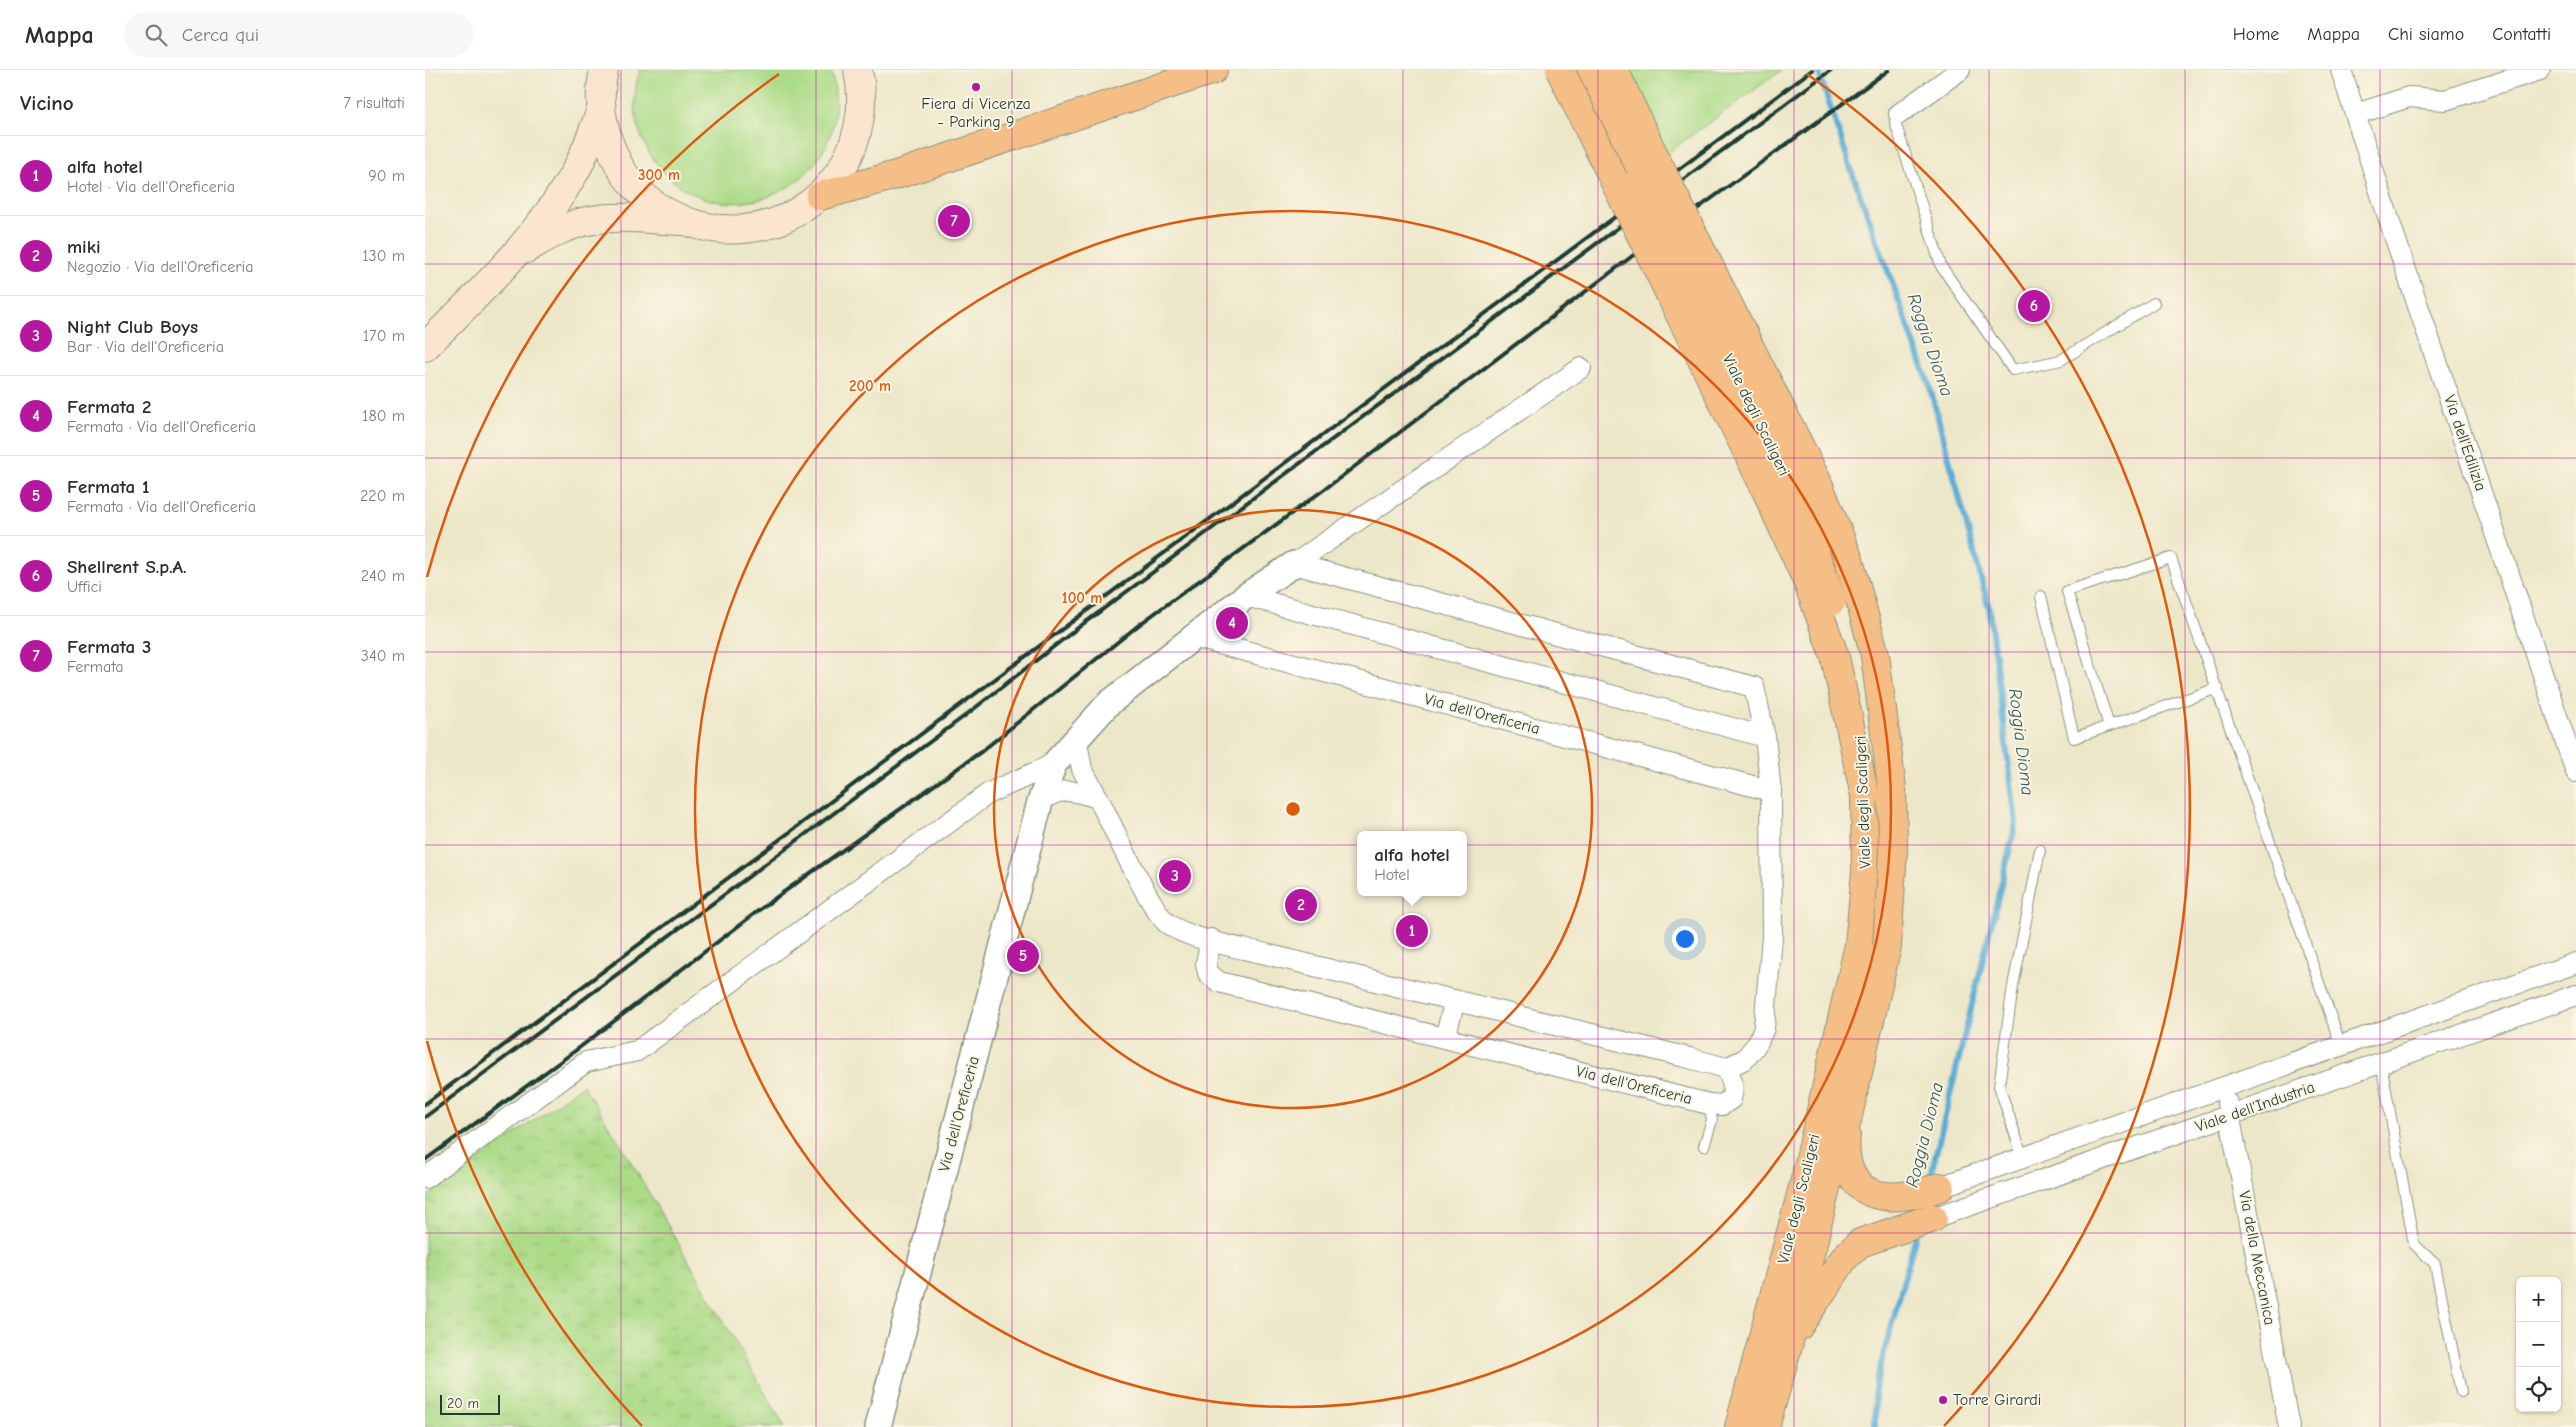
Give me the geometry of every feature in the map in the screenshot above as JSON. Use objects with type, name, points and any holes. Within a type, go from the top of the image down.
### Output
[{"type":"highway","points":[[820,196],[896,175],[1213,70]]},
{"type":"highway","points":[[1560,70],[1756,470],[1808,583],[1835,658],[1865,796]]},
{"type":"highway","name":"Viale degli Scaligeri","points":[[1585,70],[1794,494],[1826,579],[1849,662],[1863,745],[1866,872],[1859,945],[1806,1176],[1753,1421]]},
{"type":"highway","name":"Viale degli Scaligeri","points":[[1619,76],[1658,164],[1817,481],[1849,560],[1875,655],[1893,788],[1893,850],[1887,946],[1847,1120],[1831,1167],[1789,1342],[1753,1421]]},
{"type":"highway","points":[[1847,1120],[1844,1152],[1853,1179],[1863,1191],[1888,1197],[1929,1191]]},
{"type":"highway","points":[[1789,1342],[1845,1257],[1860,1243],[1933,1218]]},
{"type":"main road","points":[[604,70],[601,83],[601,110],[607,139],[618,166],[636,189],[658,208],[685,221],[716,229],[756,228],[794,214],[820,196],[836,179],[848,159],[857,138],[862,116],[863,93],[858,70]]},
{"type":"main road","points":[[425,347],[519,253],[556,203],[577,169],[601,110]]},
{"type":"main road","points":[[519,253],[570,226],[592,220],[623,218],[685,221]]},
{"type":"street","points":[[1899,114],[1960,70]]},
{"type":"street","name":"Via dell'Edilizia","points":[[2341,70],[2576,772]]},
{"type":"street","points":[[2356,114],[2409,97],[2445,100],[2539,70]]},
{"type":"street","points":[[1295,564],[1581,368]]},
{"type":"street","points":[[1076,737],[1082,769],[1151,900],[1166,924],[1184,933],[1726,1068],[1745,1059],[1757,1044],[1764,1028],[1772,937],[1771,791],[1765,737],[1754,687],[1295,564]]},
{"type":"street","name":"Via dell'Oreficeria","points":[[878,1427],[1039,802],[1055,764],[1076,737],[1108,704],[1246,596],[1295,564]]},
{"type":"street","points":[[1246,596],[1765,737]]},
{"type":"street","name":"Via dell'Oreficeria","points":[[1193,637],[1771,791]]},
{"type":"street","points":[[425,1178],[586,1062],[637,1052],[989,794],[1055,764]]},
{"type":"street","points":[[1039,802],[1051,793],[1063,790],[1098,798]]},
{"type":"street","name":"Via dell'Oreficeria","points":[[1211,939],[1207,968],[1208,973],[1219,982],[1709,1104],[1722,1105],[1731,1099],[1733,1082],[1726,1068]]},
{"type":"street","name":"Viale dell'Industria","points":[[1929,1191],[2224,1089],[2576,963]]},
{"type":"street","name":"Viale dell'Industria","points":[[1933,1218],[2576,995]]},
{"type":"street","points":[[1445,1038],[1455,1000]]},
{"type":"street","name":"Via della Meccanica","points":[[2224,1089],[2231,1116],[2289,1427]]},
{"type":"lane","points":[[1899,114],[1895,122],[1941,266],[2013,370],[2061,360],[2154,303]]},
{"type":"lane","points":[[2109,726],[2067,591],[2171,558],[2219,688],[2341,1046]]},
{"type":"lane","points":[[2041,596],[2074,738],[2219,688]]},
{"type":"lane","points":[[2023,1158],[1999,1086],[2013,986],[2040,850]]},
{"type":"lane","points":[[2381,1064],[2414,1244],[2435,1264],[2461,1392]]},
{"type":"lane","points":[[1704,1146],[1712,1120],[1709,1104]]},
{"type":"green space","points":[[640,70],[831,70],[835,111],[825,147],[805,174],[776,193],[743,202],[709,200],[677,184],[650,154],[637,124],[635,102]]},
{"type":"green space","points":[[1629,70],[1782,70],[1667,153]]},
{"type":"green space","points":[[583,1085],[621,1145],[785,1427],[425,1427],[425,1198]]},
{"type":"waterway","name":"Roggia Dioma","points":[[1818,70],[1853,175],[1929,384],[1989,608],[2016,823],[1929,1182]]},
{"type":"waterway","name":"Roggia Dioma","points":[[1875,1427],[1875,1387],[1917,1231]]},
{"type":"railway","points":[[425,1104],[1812,70]]},
{"type":"railway","points":[[425,1117],[966,715],[1079,627],[1831,70]]},
{"type":"railway","points":[[425,1160],[579,1048],[767,904],[982,751],[1140,624],[1333,483],[1635,254],[1889,70]]},
{"type":"place","name":"Fiera di Vicenza - Parking 9","points":[[976,87]]},
{"type":"place","name":"Fermata 3","points":[[954,221]]},
{"type":"place","name":"Shellrent S.p.A.","points":[[2034,306]]},
{"type":"place","name":"Fermata 2","points":[[1232,623]]},
{"type":"place","name":"Night Club Boys","points":[[1175,876]]},
{"type":"place","name":"miki","points":[[1301,905]]},
{"type":"place","name":"alfa hotel","points":[[1412,931]]},
{"type":"place","name":"Fermata 1","points":[[1023,956]]},
{"type":"place","name":"Torre Girardi","points":[[1943,1400]]}]
